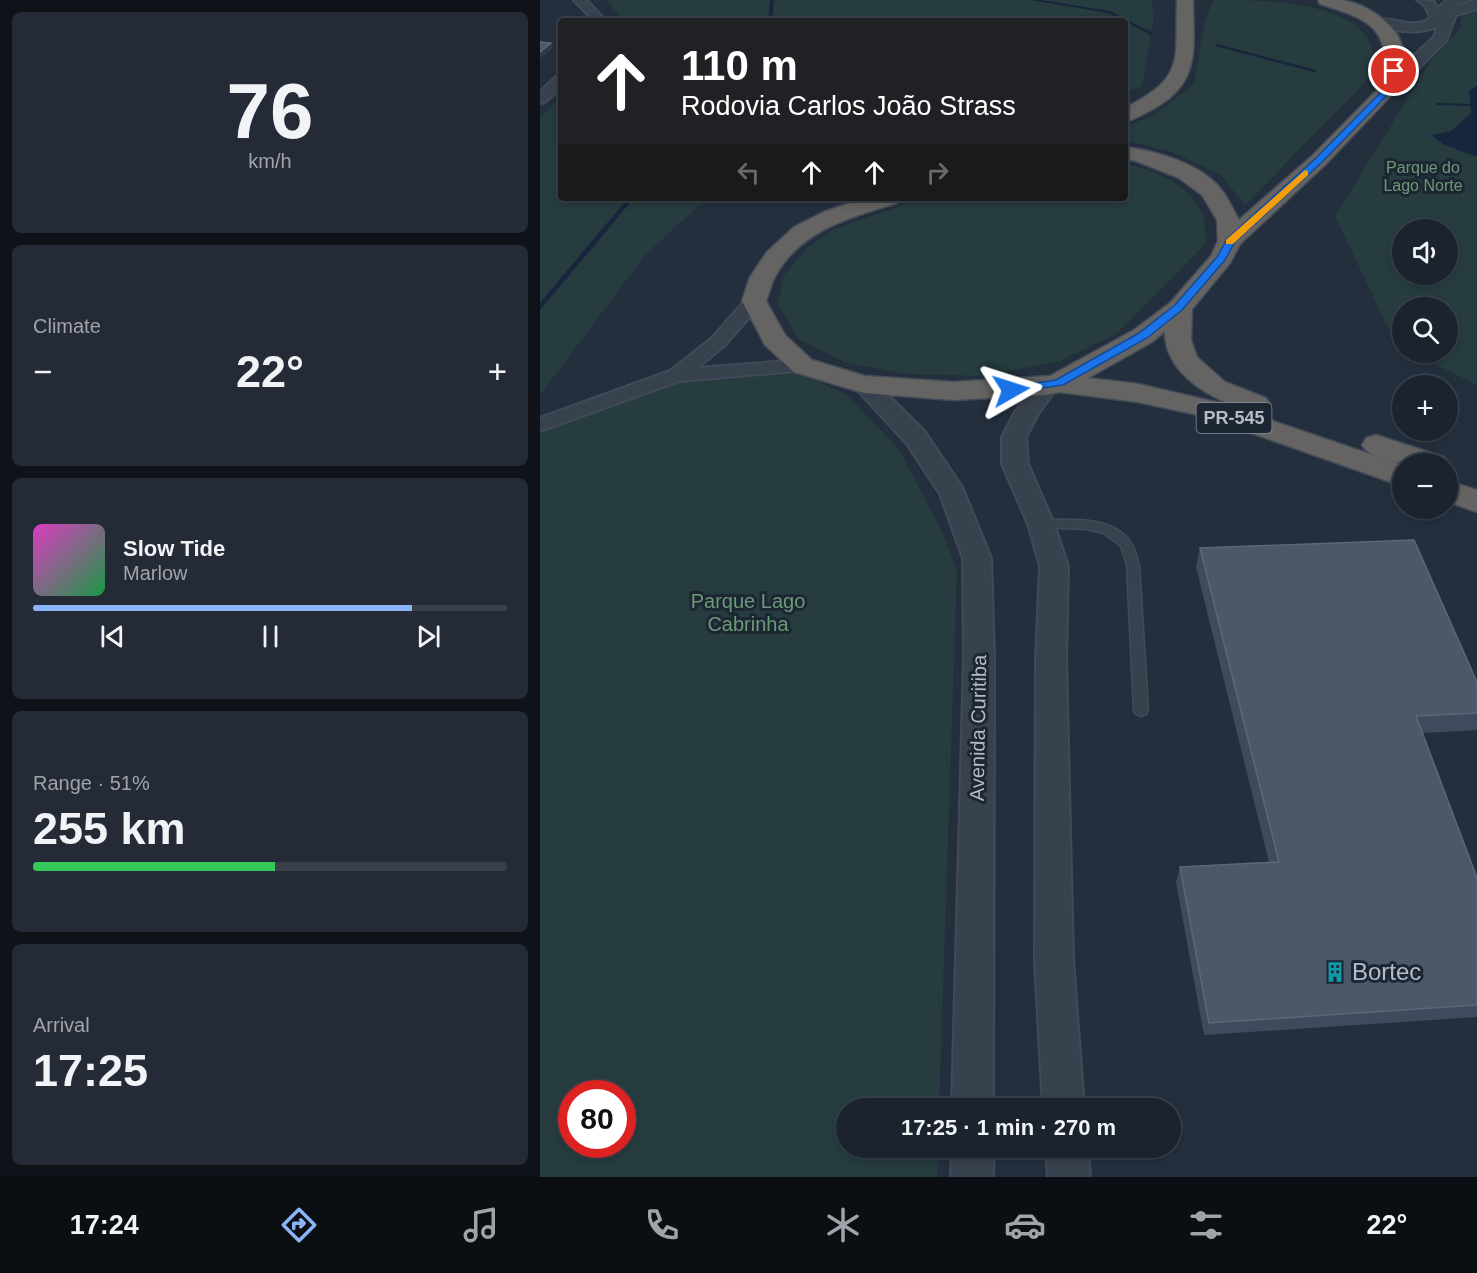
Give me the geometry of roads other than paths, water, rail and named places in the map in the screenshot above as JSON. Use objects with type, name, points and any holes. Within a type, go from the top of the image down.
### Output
[{"type":"highway","points":[[1128,114],[1159,98],[1178,78],[1184,52],[1185,0]]},
{"type":"highway","points":[[1184,27],[1198,0]]},
{"type":"highway","points":[[881,201],[802,230],[783,247],[763,276],[754,301],[774,339],[803,366],[864,384],[953,392],[1052,385],[1143,336],[1179,308],[1222,258],[1230,241],[1319,160],[1394,84],[1395,57],[1392,41],[1379,23],[1346,6],[1326,0]]},
{"type":"highway","points":[[1128,153],[1140,155],[1187,173],[1211,191],[1228,220],[1230,241]]},
{"type":"highway","name":"PR-545","points":[[1179,308],[1178,339],[1185,360],[1215,387],[1272,411],[1400,453]]},
{"type":"highway","name":"PR-545","points":[[1052,385],[1138,393],[1210,410],[1392,473]]},
{"type":"highway","points":[[1458,471],[1477,477]]},
{"type":"highway","points":[[1458,494],[1477,501]]},
{"type":"street","points":[[580,0],[597,18]]},
{"type":"street","points":[[1423,0],[1430,4],[1437,20]]},
{"type":"street","points":[[1379,23],[1425,27],[1437,20],[1442,9],[1460,0],[1477,3]]},
{"type":"street","points":[[1394,84],[1422,60],[1442,38],[1450,12],[1477,3]]},
{"type":"street","points":[[540,99],[558,83]]},
{"type":"street","points":[[677,375],[718,342],[754,301]]},
{"type":"street","points":[[540,425],[677,375],[803,366]]},
{"type":"street","name":"Avenida Curitiba","points":[[864,384],[916,438],[952,493],[977,558],[979,658],[973,1098]]},
{"type":"street","points":[[1052,385],[1027,412],[1014,437],[1015,464],[1041,524],[1054,567],[1051,658],[1054,960],[1063,1098]]},
{"type":"street","points":[[972,1177],[973,1158]]},
{"type":"street","points":[[1068,1158],[1069,1177]]},
{"type":"lane","points":[[1041,524],[1096,527],[1114,533],[1126,545],[1133,565],[1141,710]]},
{"type":"water","points":[[1477,86],[1477,157],[1443,144],[1431,135],[1451,131],[1471,113],[1469,90]]},
{"type":"waterway","points":[[770,18],[772,0]]},
{"type":"waterway","points":[[1033,0],[1109,12],[1121,18]]},
{"type":"waterway","points":[[1128,22],[1153,34]]},
{"type":"waterway","points":[[1217,45],[1314,71]]},
{"type":"waterway","points":[[1438,104],[1477,105]]},
{"type":"waterway","points":[[540,307],[628,201]]},
{"type":"place","name":"Bortec","points":[[1335,972]]},
{"type":"park label","name":"Parque do Lago Norte","points":[[1423,176]]},
{"type":"park label","name":"Parque Lago Cabrinha","points":[[748,612]]}]
